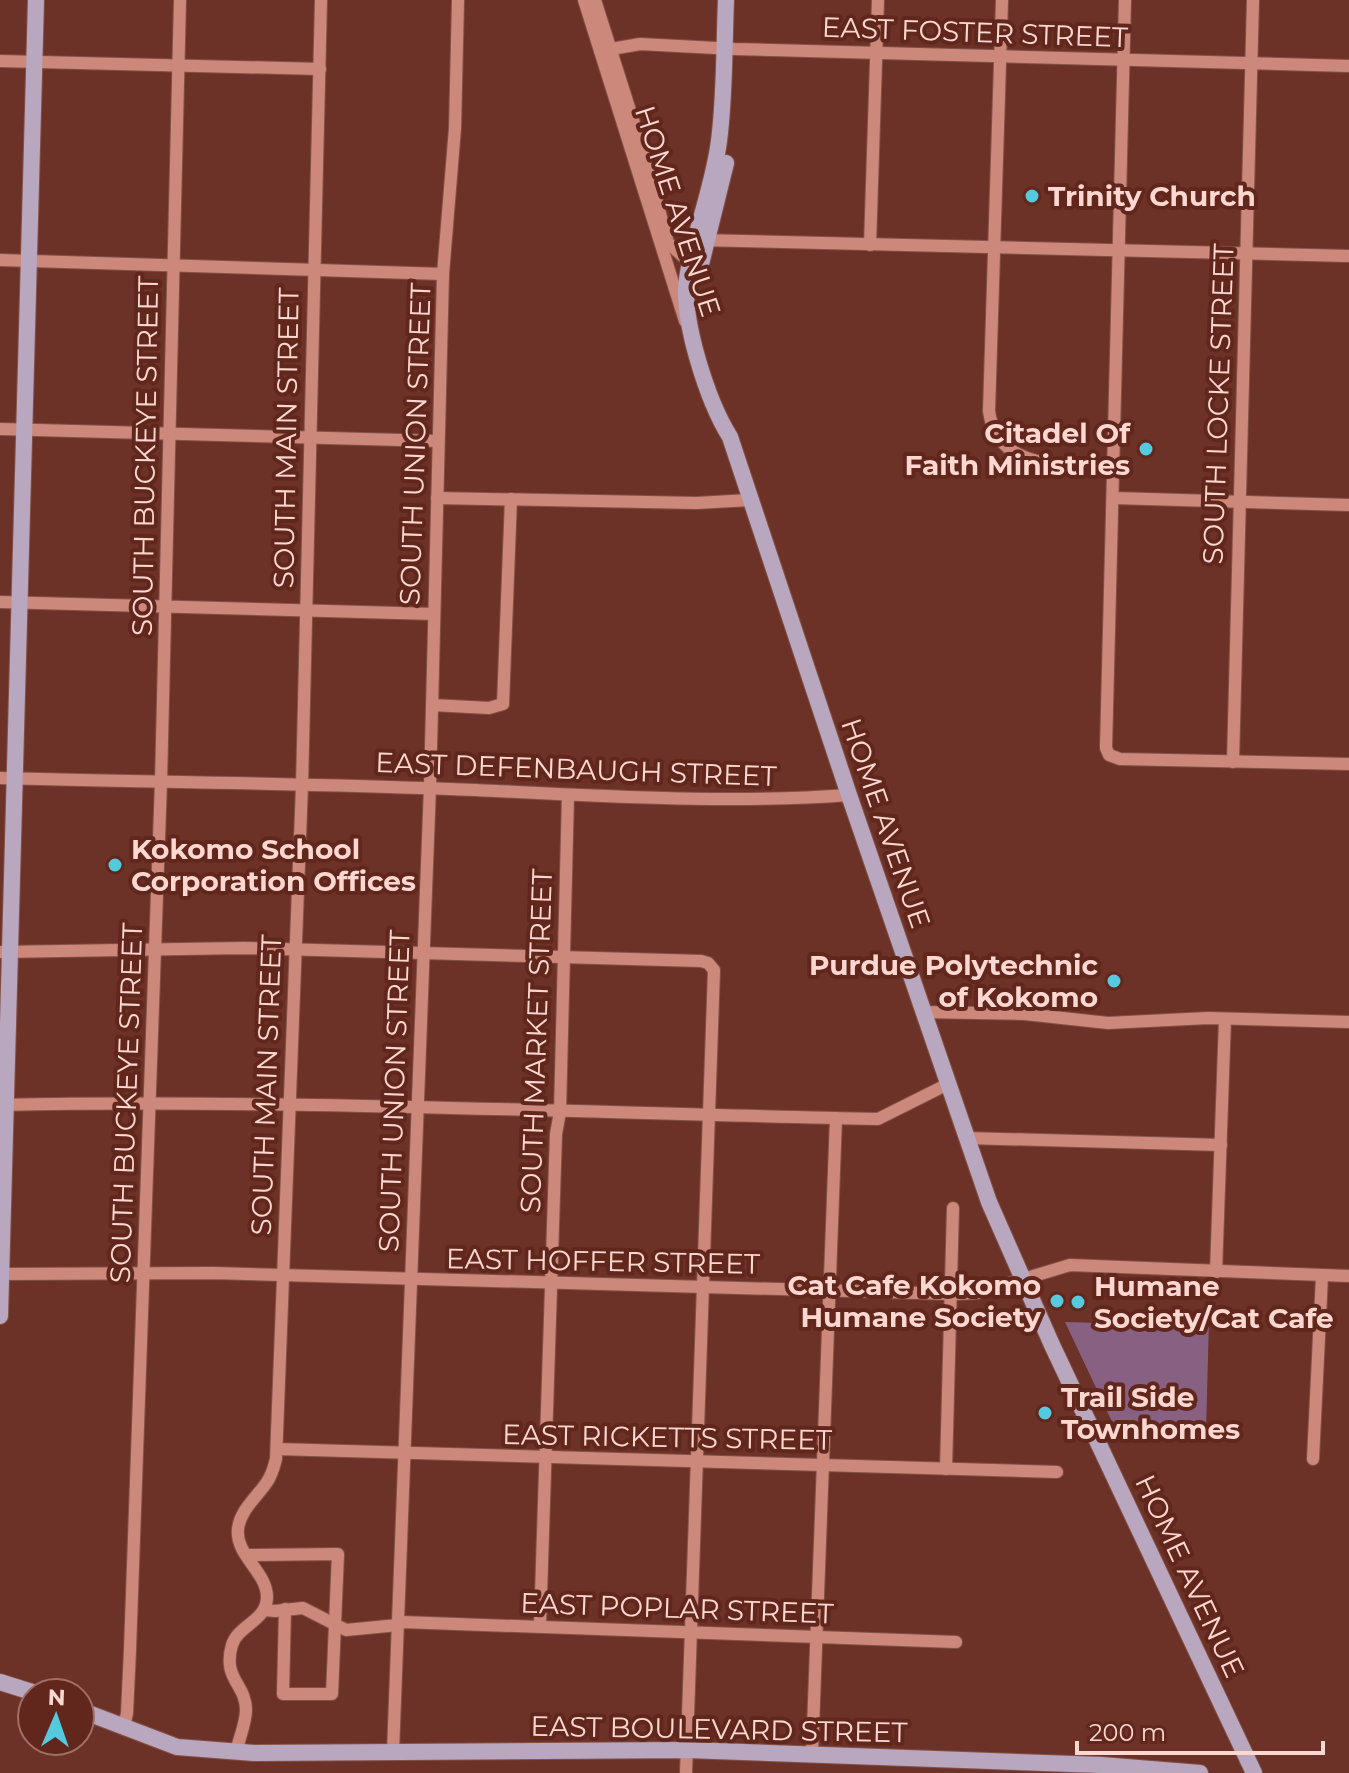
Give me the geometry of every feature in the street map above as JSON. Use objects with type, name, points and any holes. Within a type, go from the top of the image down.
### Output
[{"type":"main road","points":[[0,1316],[8,778],[20,602],[36,0]]},
{"type":"main road","points":[[726,0],[730,49]]},
{"type":"main road","points":[[694,343],[686,295],[701,240],[719,142],[737,0]]},
{"type":"main road","points":[[695,267],[697,313],[730,437]]},
{"type":"main road","name":"HOME AVENUE","points":[[694,343],[720,422],[730,437],[989,1202],[1023,1281],[1254,1773]]},
{"type":"main road","name":"EAST BOULEVARD STREET","points":[[96,1716],[177,1747],[236,1752],[687,1750],[1101,1765],[1200,1773]]},
{"type":"street","name":"SOUTH BUCKEYE STREET","points":[[124,1727],[129,1679],[161,782],[180,0]]},
{"type":"street","name":"SOUTH MAIN STREET","points":[[264,1610],[267,1599],[265,1586],[240,1542],[238,1529],[246,1508],[270,1479],[277,1449],[302,786],[321,0]]},
{"type":"street","name":"SOUTH UNION STREET","points":[[393,1752],[430,788],[443,274],[455,128],[458,0]]},
{"type":"street","name":"HOME AVENUE","points":[[584,0],[646,161],[668,243],[695,267]]},
{"type":"street","name":"HOME AVENUE","points":[[595,0],[605,50],[681,312],[694,343]]},
{"type":"street","points":[[870,245],[878,0]]},
{"type":"street","points":[[1002,0],[989,411],[995,432],[1013,452],[1033,462],[1114,467]]},
{"type":"street","points":[[1125,0],[1106,748],[1109,755],[1120,759],[1349,764]]},
{"type":"street","name":"SOUTH LOCKE STREET","points":[[1233,762],[1253,0]]},
{"type":"street","name":"EAST FOSTER STREET","points":[[605,50],[640,44],[876,54],[1349,66]]},
{"type":"street","points":[[0,61],[320,69]]},
{"type":"street","points":[[701,240],[1349,256]]},
{"type":"street","points":[[0,260],[443,274]]},
{"type":"street","points":[[0,429],[438,441]]},
{"type":"street","points":[[437,498],[696,503],[750,500]]},
{"type":"street","points":[[1114,498],[1349,505]]},
{"type":"street","points":[[432,705],[489,708],[503,704],[511,499]]},
{"type":"street","points":[[0,602],[434,614]]},
{"type":"street","name":"EAST DEFENBAUGH STREET","points":[[8,778],[430,788],[568,795],[773,799],[849,795]]},
{"type":"street","name":"SOUTH MARKET STREET","points":[[540,1625],[556,1134],[560,1112],[568,795]]},
{"type":"street","points":[[5,952],[155,948],[296,950],[701,961],[712,966],[686,1773]]},
{"type":"street","points":[[923,1012],[1025,1014],[1108,1023],[1225,1019],[1349,1022]]},
{"type":"street","points":[[1216,1272],[1225,1019]]},
{"type":"street","points":[[3,1105],[290,1103],[878,1119],[948,1084]]},
{"type":"street","points":[[812,1754],[836,1118]]},
{"type":"street","points":[[967,1138],[1221,1145]]},
{"type":"street","points":[[946,1469],[953,1208]]},
{"type":"street","name":"EAST HOFFER STREET","points":[[1,1274],[144,1272],[953,1294],[977,1293],[1070,1265],[1349,1276]]},
{"type":"street","points":[[1313,1459],[1322,1276]]},
{"type":"street","name":"EAST RICKETTS STREET","points":[[277,1449],[1057,1472]]},
{"type":"street","points":[[247,1555],[338,1554],[332,1694],[283,1694],[285,1609]]},
{"type":"street","points":[[236,1752],[246,1709],[243,1696],[230,1673],[235,1638],[264,1610],[303,1608],[335,1625]]},
{"type":"street","name":"EAST POPLAR STREET","points":[[335,1625],[346,1630],[398,1625],[402,1622],[540,1625],[956,1642]]},
{"type":"shaded area","points":[[1098,1316],[1209,1320],[1206,1431],[1115,1428],[1065,1322],[1097,1323]]},
{"type":"place","name":"Trinity Church","points":[[1032,196]]},
{"type":"place","name":"Citadel Of Faith Ministries","points":[[1146,449]]},
{"type":"place","name":"Kokomo School Corporation Offices","points":[[115,865]]},
{"type":"place","name":"Purdue Polytechnic of Kokomo","points":[[1114,981]]},
{"type":"place","name":"Cat Cafe Kokomo Humane Society","points":[[1057,1301]]},
{"type":"place","name":"Humane Society/Cat Cafe","points":[[1078,1302]]},
{"type":"place","name":"Trail Side Townhomes","points":[[1045,1413]]}]
